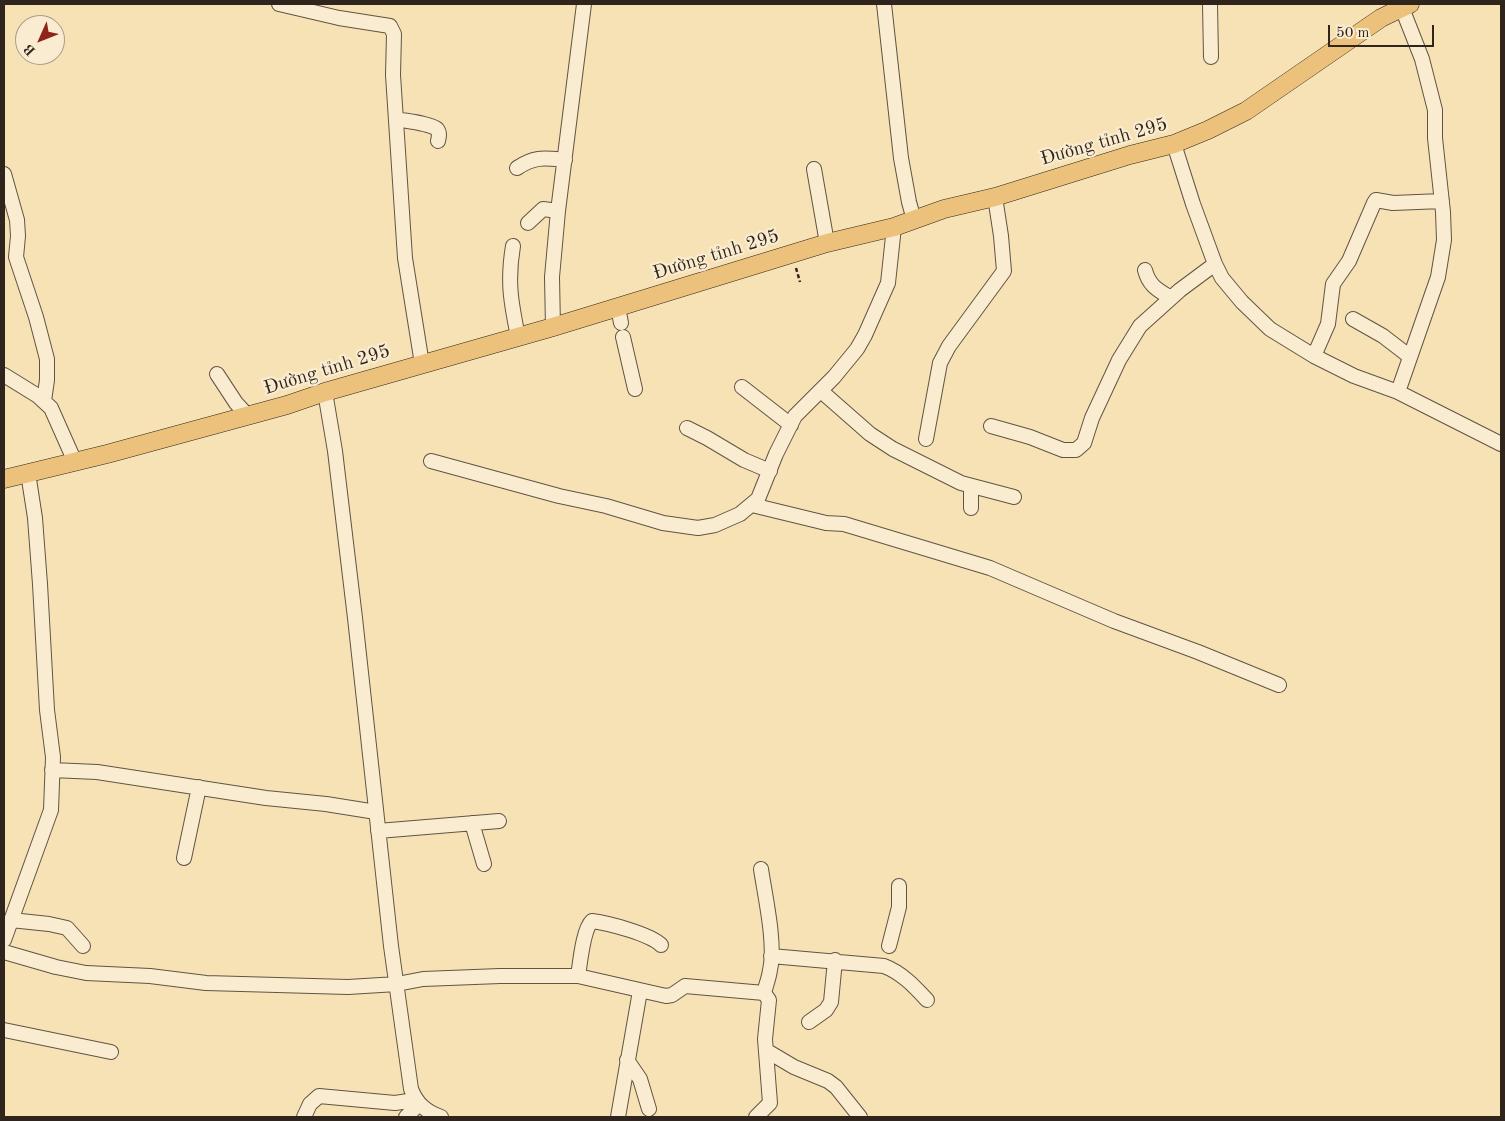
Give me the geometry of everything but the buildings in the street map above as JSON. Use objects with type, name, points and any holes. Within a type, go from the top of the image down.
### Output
[{"type":"main road","name":"Đường tỉnh 295","points":[[4,478],[75,462],[248,416],[553,327],[621,322],[827,243],[894,227],[944,209],[995,197],[1130,155],[1174,144],[1246,111],[1381,18],[1406,6]]},
{"type":"street","points":[[279,4],[310,7],[339,18],[390,26],[394,34],[393,75],[405,258],[422,364]]},
{"type":"street","points":[[553,327],[552,277],[558,211],[584,4]]},
{"type":"street","points":[[884,4],[901,158],[914,220]]},
{"type":"street","points":[[1210,4],[1211,57]]},
{"type":"street","points":[[1398,392],[1438,277],[1444,240],[1435,138],[1435,110],[1406,6]]},
{"type":"street","points":[[396,120],[420,124],[437,130],[440,134],[438,141]]},
{"type":"street","points":[[1174,144],[1193,204],[1222,278],[1242,302],[1270,329],[1314,356],[1354,376],[1398,392],[1501,444]]},
{"type":"street","points":[[516,168],[527,161],[542,157],[565,160]]},
{"type":"street","points":[[814,169],[827,243]]},
{"type":"street","points":[[4,174],[17,220],[16,256],[36,317],[46,359],[47,380],[44,401]]},
{"type":"street","points":[[926,439],[940,363],[949,346],[1004,271],[995,197]]},
{"type":"street","points":[[1314,356],[1328,324],[1333,284],[1349,262],[1374,202],[1376,200],[1393,203],[1442,201]]},
{"type":"street","points":[[528,224],[543,209],[558,211]]},
{"type":"street","points":[[432,462],[559,496],[606,506],[663,523],[698,528],[715,525],[740,514],[758,499],[795,416],[821,391],[857,349],[888,283],[894,227]]},
{"type":"street","points":[[513,246],[509,271],[510,295],[518,337]]},
{"type":"street","points":[[991,426],[1030,437],[1064,450],[1076,450],[1084,443],[1092,418],[1119,360],[1140,326],[1180,290],[1215,264]]},
{"type":"street","points":[[1145,270],[1148,280],[1153,287],[1171,298]]},
{"type":"street","points":[[1353,319],[1383,336],[1409,356]]},
{"type":"street","points":[[621,322],[635,389]]},
{"type":"street","points":[[217,374],[236,403],[248,416]]},
{"type":"street","points":[[4,375],[44,401],[51,408],[75,462]]},
{"type":"street","points":[[742,386],[790,425]]},
{"type":"street","points":[[821,391],[870,434],[893,449],[971,486],[1014,497]]},
{"type":"street","points":[[325,392],[335,451],[396,984],[411,1089],[417,1102],[428,1112],[441,1117]]},
{"type":"street","points":[[687,428],[708,438],[744,460],[770,470]]},
{"type":"street","points":[[4,940],[51,810],[53,757],[47,710],[35,518],[28,473]]},
{"type":"street","points":[[971,486],[971,508]]},
{"type":"street","points":[[752,505],[826,523],[844,524],[990,568],[1114,620],[1279,685]]},
{"type":"street","points":[[52,770],[97,772],[266,798],[326,804],[376,812]]},
{"type":"street","points":[[184,858],[199,787]]},
{"type":"street","points":[[378,831],[499,821]]},
{"type":"street","points":[[472,823],[484,864]]},
{"type":"street","points":[[761,869],[769,923],[771,956],[771,968],[764,993]]},
{"type":"street","points":[[899,886],[899,907],[886,956],[894,970],[911,982],[927,1000]]},
{"type":"street","points":[[11,920],[67,928],[83,946]]},
{"type":"street","points":[[578,976],[588,924],[592,921],[639,934],[656,940],[661,945]]},
{"type":"street","points":[[4,952],[56,967],[86,973],[150,976],[206,983],[348,987],[396,984],[423,979],[500,976],[578,976],[666,996],[672,995],[685,986],[764,993],[769,1000],[764,1038],[767,1051],[766,1065],[770,1103],[756,1117]]},
{"type":"street","points":[[771,956],[835,960],[886,956]]},
{"type":"street","points":[[809,1022],[826,1010],[831,1002],[835,960]]},
{"type":"street","points":[[618,1117],[640,991]]},
{"type":"street","points":[[4,1030],[111,1052]]},
{"type":"street","points":[[767,1051],[794,1067],[823,1078],[836,1086],[860,1117]]},
{"type":"street","points":[[627,1060],[640,1079],[649,1109]]},
{"type":"street","points":[[304,1117],[310,1104],[319,1096],[395,1103],[417,1102]]},
{"type":"street","points":[[406,1117],[417,1102]]}]
